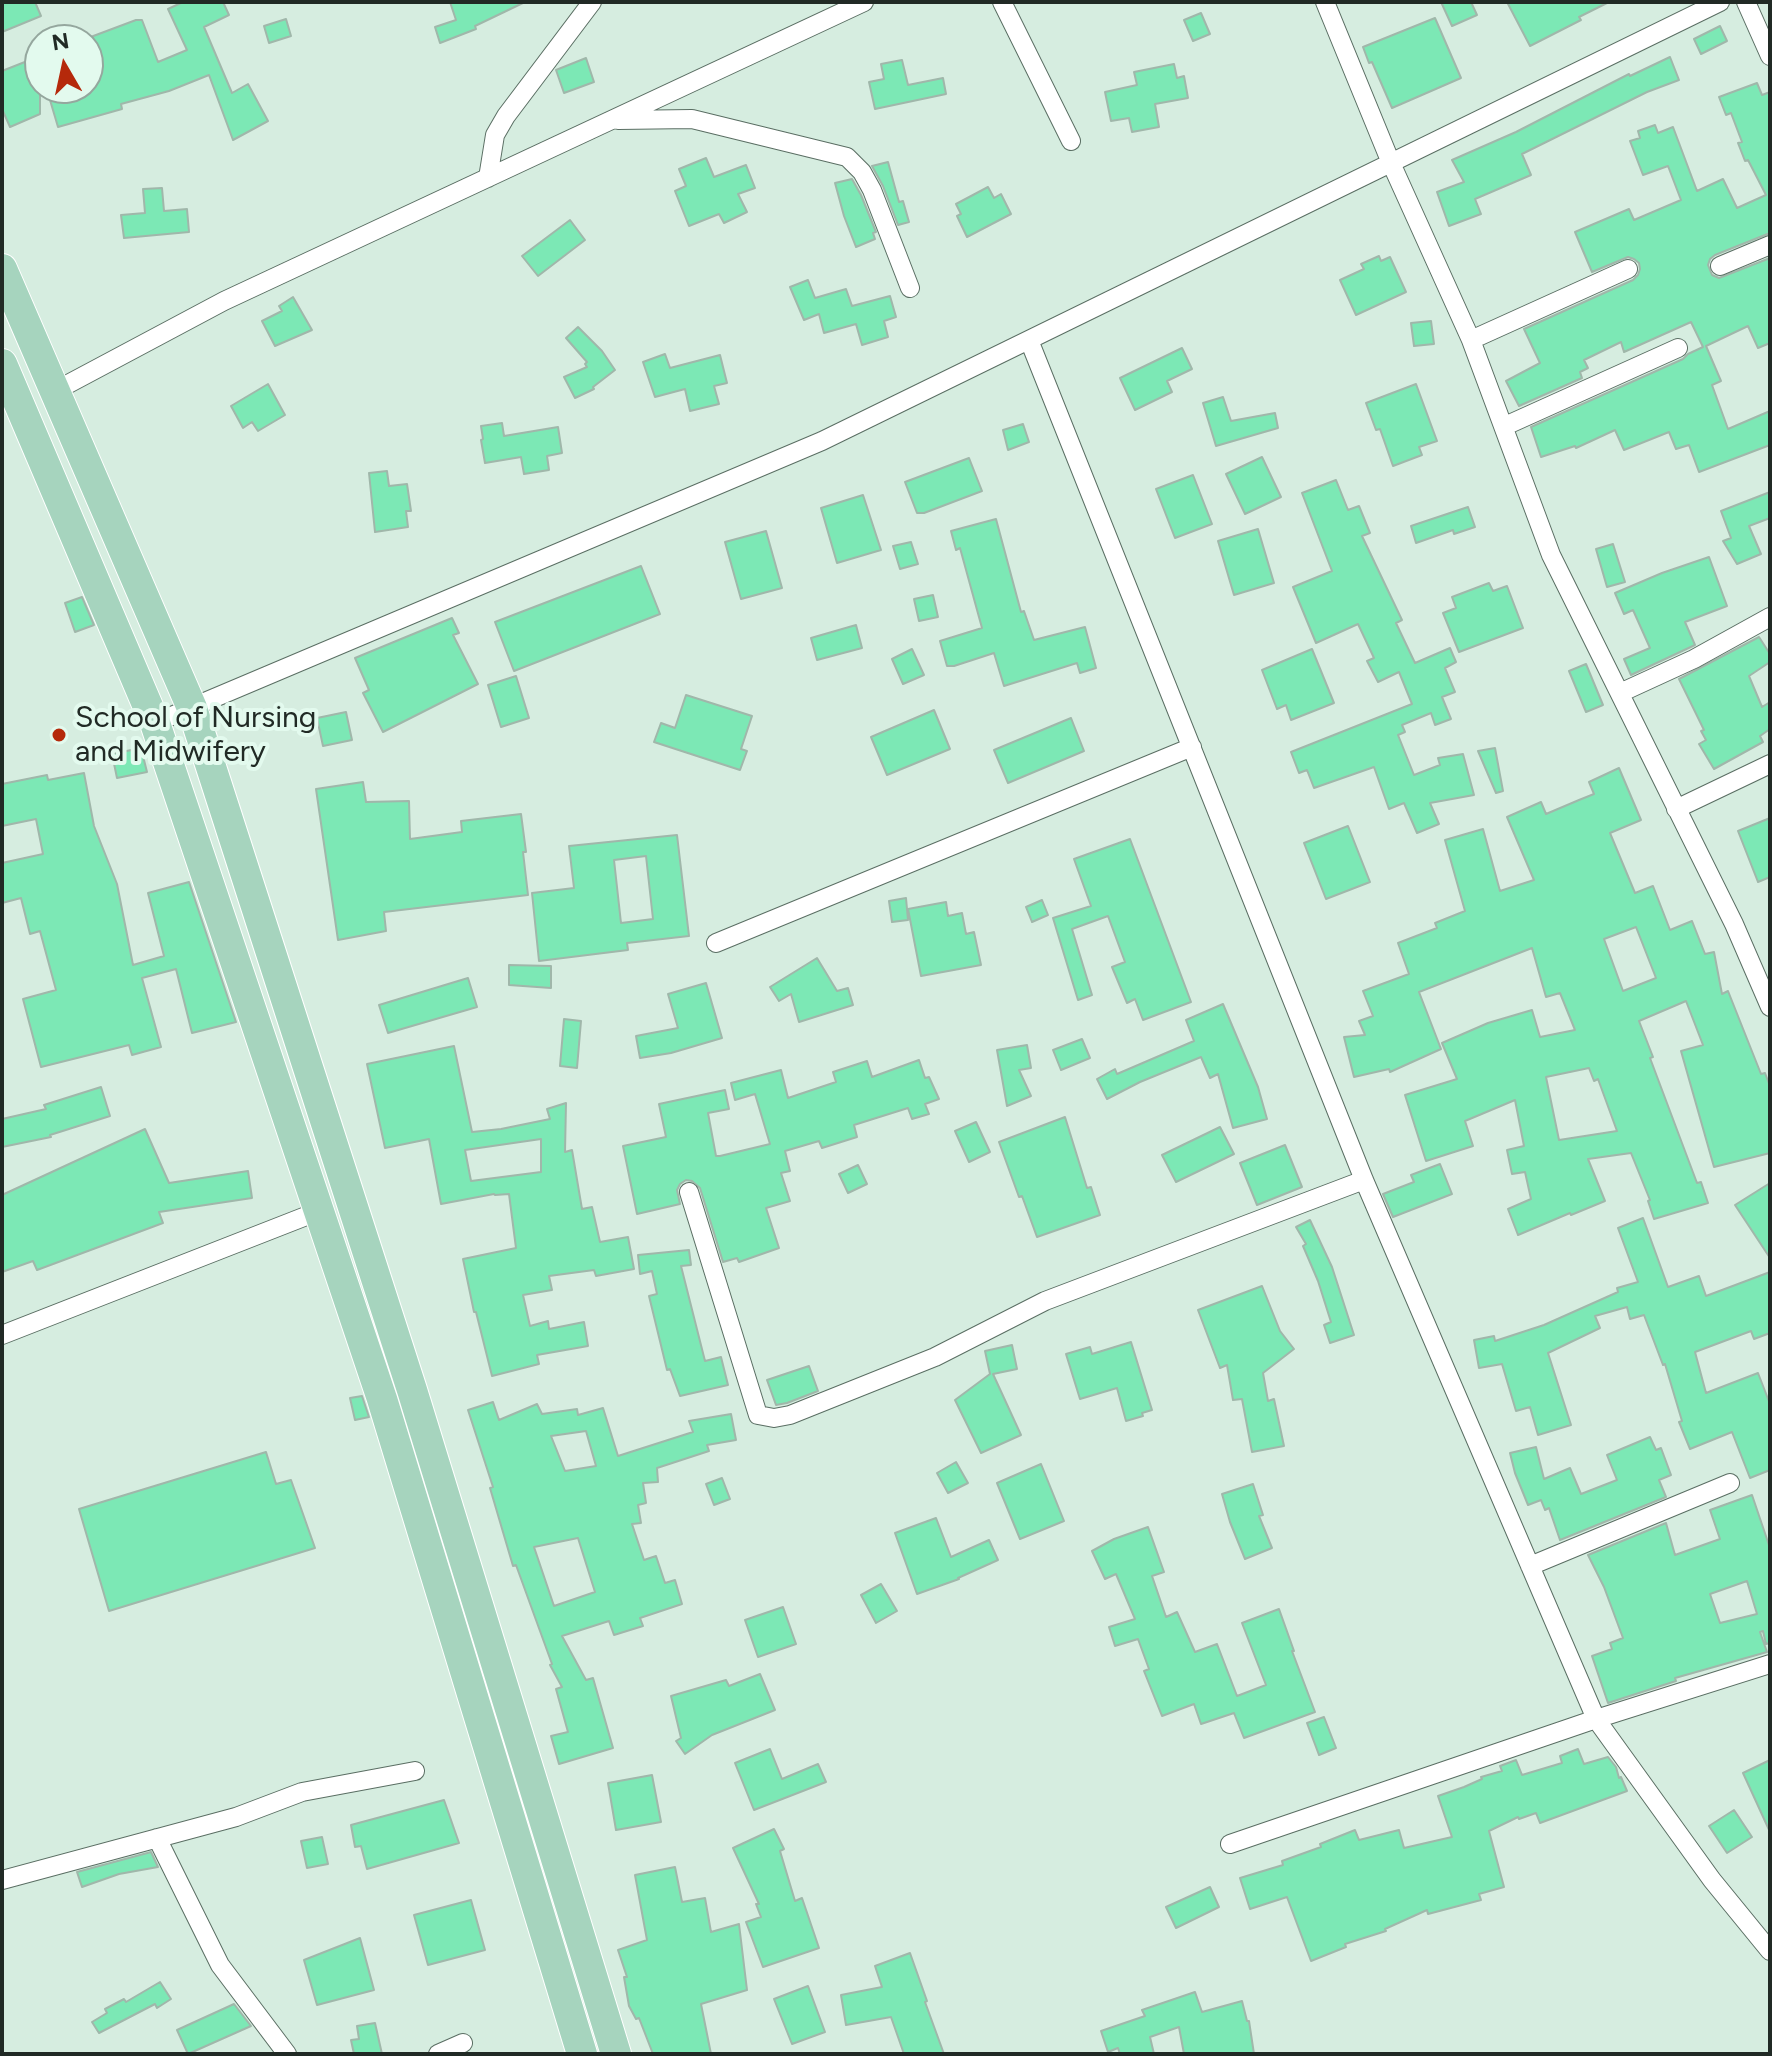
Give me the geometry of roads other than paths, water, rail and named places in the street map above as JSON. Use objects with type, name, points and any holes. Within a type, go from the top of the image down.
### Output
[{"type":"main road","points":[[2,269],[192,708],[403,1359],[616,2054]]},
{"type":"main road","points":[[2,364],[155,723],[382,1399],[582,2054]]},
{"type":"main road","points":[[420,1524],[450,1513]]},
{"type":"street","points":[[488,178],[495,135],[506,116],[592,2]]},
{"type":"street","points":[[55,391],[224,301],[864,2]]},
{"type":"street","points":[[1002,2],[1071,141]]},
{"type":"street","points":[[1325,2],[1391,163],[1471,340],[1551,555],[1734,924],[1770,1007]]},
{"type":"street","points":[[155,723],[822,441],[1720,2]]},
{"type":"street","points":[[1746,2],[1770,56]]},
{"type":"street","points":[[612,120],[692,119],[847,157],[862,172],[872,190],[910,288]]},
{"type":"street","points":[[1720,266],[1770,245]]},
{"type":"street","points":[[1471,340],[1628,269]]},
{"type":"street","points":[[1029,340],[1364,1180],[1596,1719],[1712,1880],[1770,1951]]},
{"type":"street","points":[[1505,426],[1678,348]]},
{"type":"street","points":[[1620,693],[1694,659],[1770,617]]},
{"type":"street","points":[[716,943],[1192,747]]},
{"type":"street","points":[[1676,809],[1770,764]]},
{"type":"street","points":[[689,1192],[758,1415],[774,1418],[790,1415],[935,1357],[1045,1301],[1364,1180]]},
{"type":"street","points":[[2,1335],[319,1211]]},
{"type":"street","points":[[1530,1566],[1730,1483]]},
{"type":"street","points":[[1230,1844],[1596,1719],[1770,1664]]},
{"type":"street","points":[[2,1880],[236,1817],[302,1792],[415,1771]]},
{"type":"street","points":[[157,1838],[220,1965],[287,2054]]},
{"type":"street","points":[[438,2054],[463,2043]]},
{"type":"place","name":"School of Nursing and Midwifery","points":[[59,735]]}]
